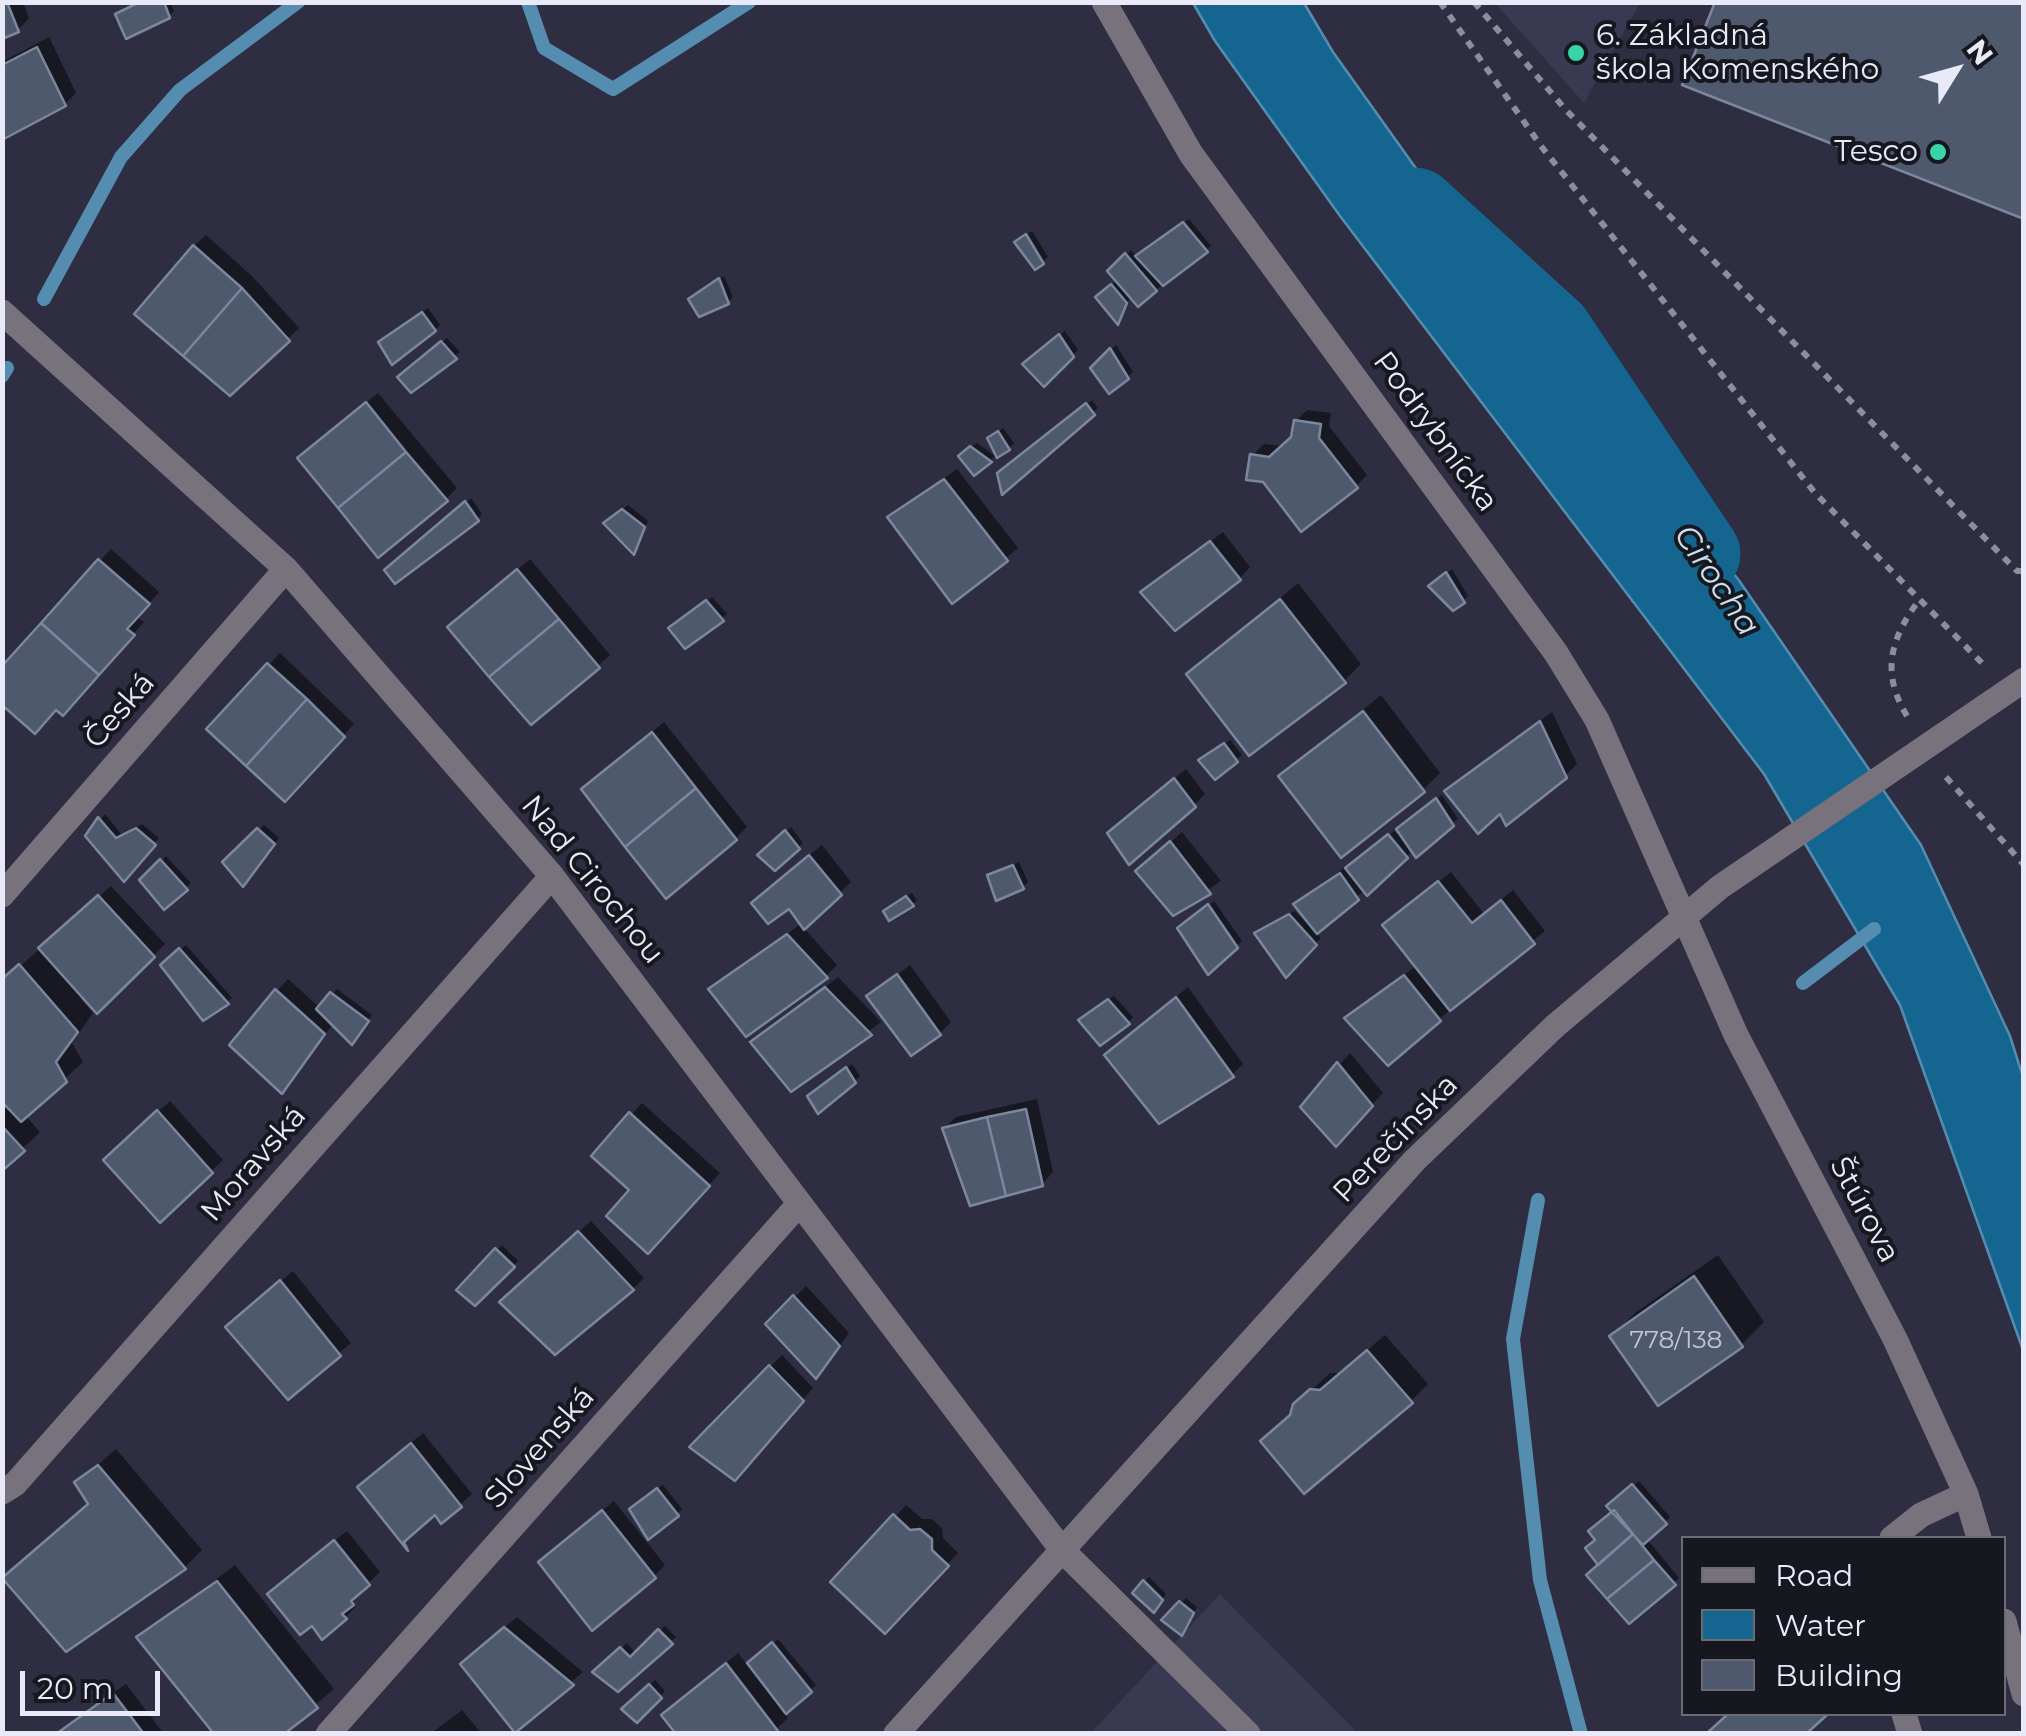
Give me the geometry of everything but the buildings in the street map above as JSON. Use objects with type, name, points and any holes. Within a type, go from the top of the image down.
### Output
[{"type":"street","name":"Podrybnícka","points":[[1104,2],[1191,154],[1556,653],[1598,720],[1682,916]]},
{"type":"street","name":"Nad Cirochou","points":[[2,312],[286,569],[552,876],[1062,1550],[1248,1734]]},
{"type":"street","name":"Česká","points":[[2,895],[286,569]]},
{"type":"street","name":"Perečínska","points":[[896,1734],[1415,1160],[1555,1026],[1720,887],[2024,680]]},
{"type":"street","name":"Moravská","points":[[2,1492],[15,1484],[552,876]]},
{"type":"street","name":"Štúrova","points":[[1682,916],[1736,1035],[1895,1339],[1966,1494],[1979,1536]]},
{"type":"street","name":"Slovenská","points":[[328,1734],[800,1204]]},
{"type":"street","points":[[1895,1536],[1921,1515],[1966,1494]]},
{"type":"street","points":[[2006,1629],[2024,1694]]},
{"type":"path","points":[[1440,2],[1541,146],[1815,493],[1984,664]]},
{"type":"path","points":[[1474,2],[1579,123],[2018,571],[2024,572]]},
{"type":"shaded area","name":"6. Základná škola Komenského","points":[[1495,3],[1640,3],[1584,103]]},
{"type":"shaded area","points":[[1220,1594],[1358,1733],[1090,1734]]},
{"type":"water","points":[[1193,3],[1304,3],[1333,52],[1564,376],[1738,579],[1921,845],[2010,1036],[2023,1077],[2023,1350],[1900,1005],[1764,774],[1340,216],[1215,41]]},
{"type":"waterway","points":[[44,299],[121,157],[180,90],[298,2]]},
{"type":"waterway","points":[[528,2],[544,48],[613,89],[749,2]]},
{"type":"waterway","name":"Cirocha","points":[[1415,210],[1551,334],[1698,554]]},
{"type":"waterway","points":[[2,376],[7,368]]},
{"type":"waterway","points":[[1803,983],[1874,929]]},
{"type":"waterway","points":[[1538,1200],[1513,1339],[1540,1580],[1581,1734]]},
{"type":"place","name":"6. Základná škola Komenského","points":[[1576,53]]},
{"type":"place","name":"Tesco","points":[[1938,152]]}]
